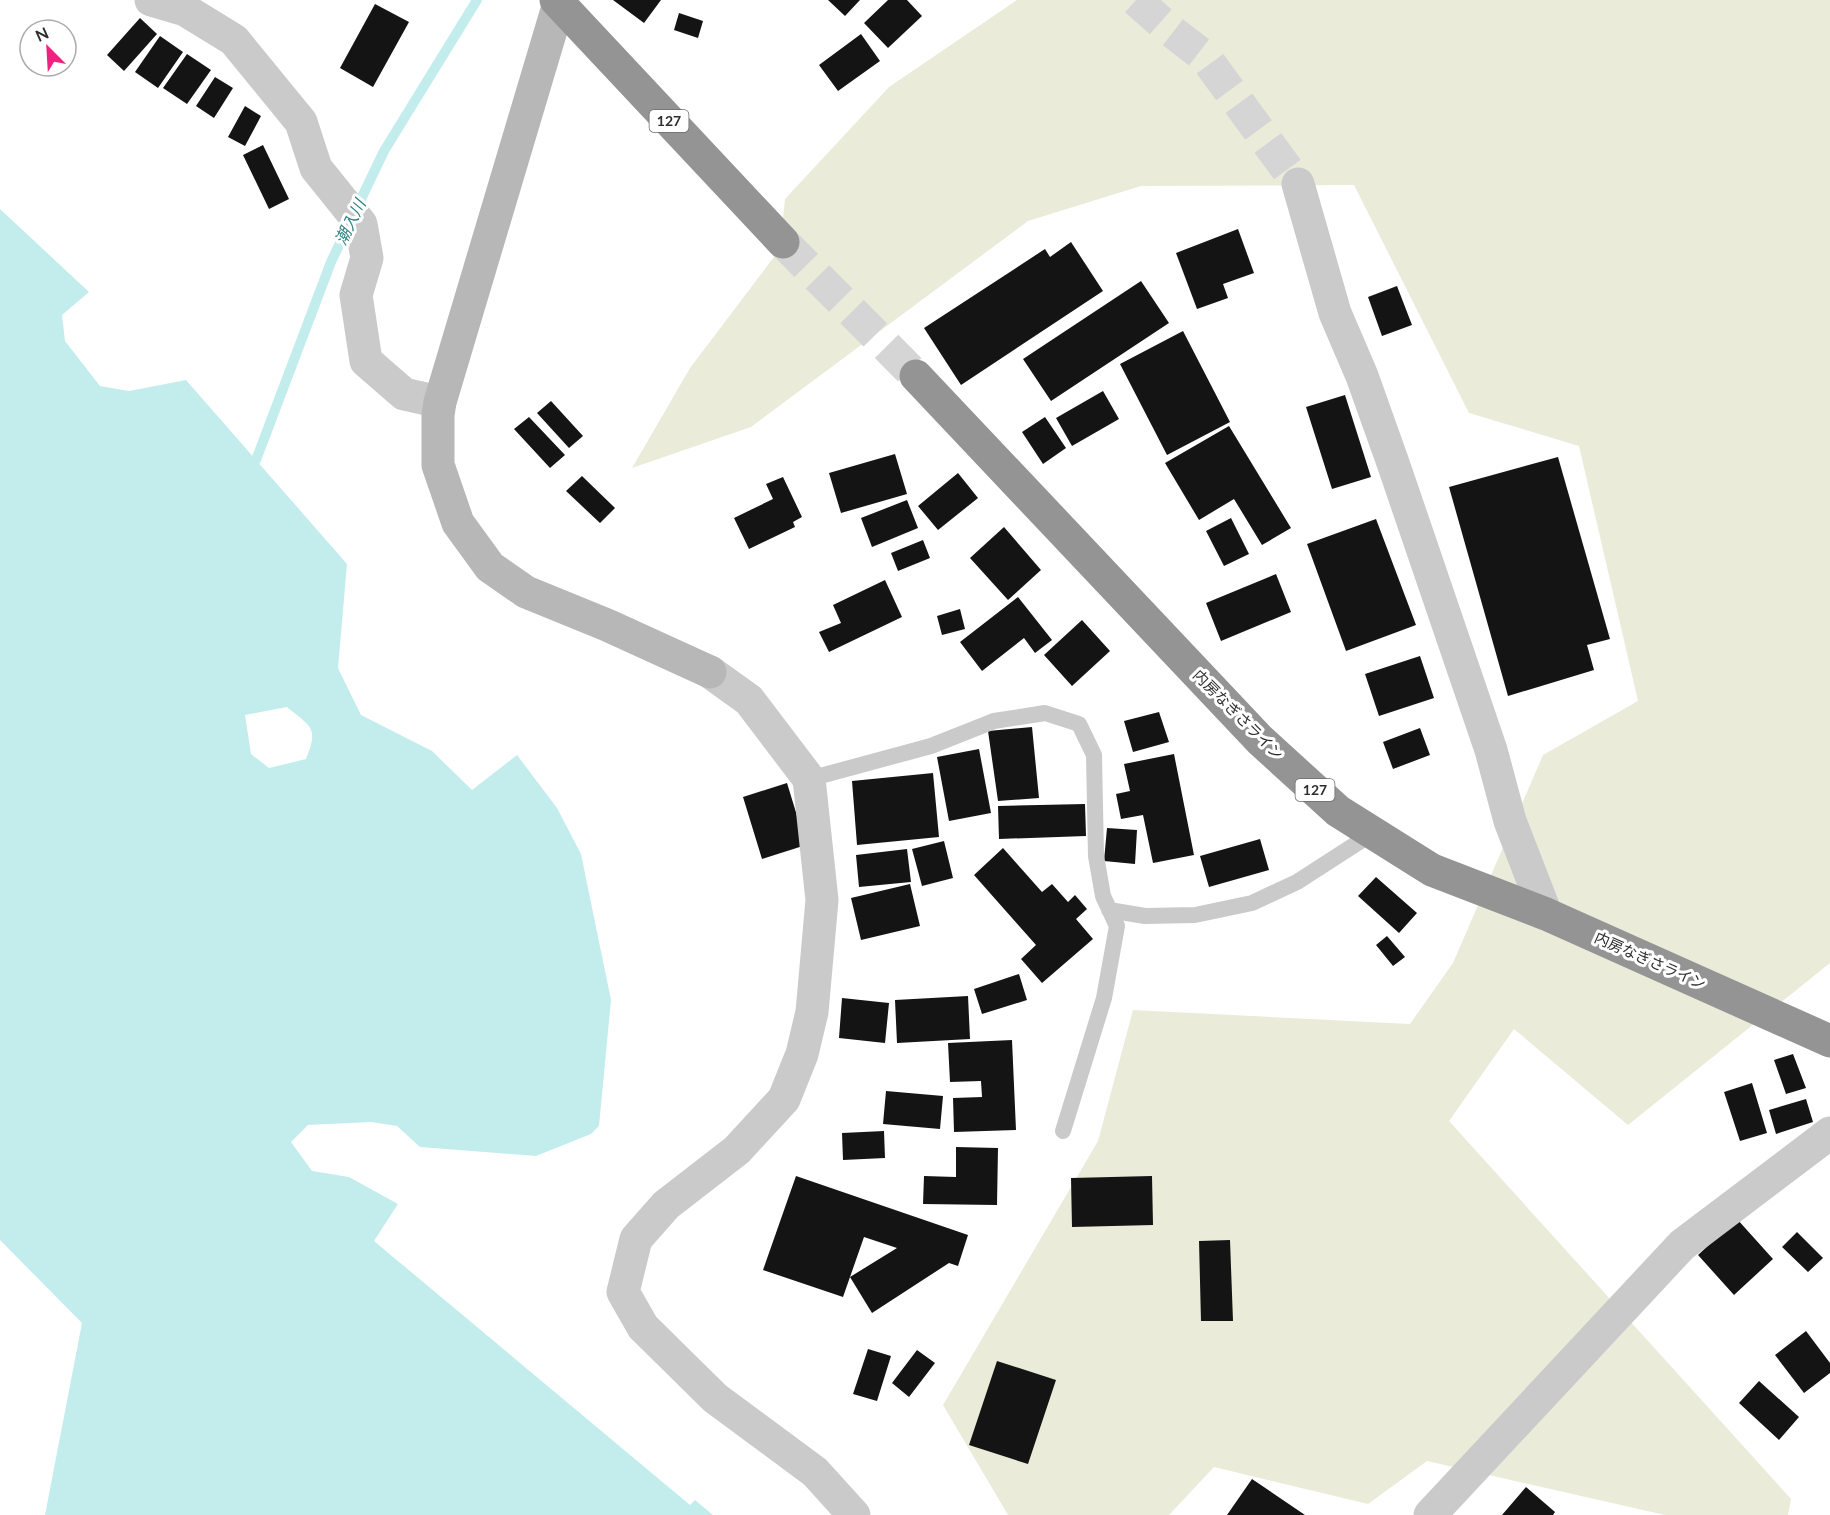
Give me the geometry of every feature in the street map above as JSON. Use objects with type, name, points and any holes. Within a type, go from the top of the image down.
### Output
[{"type":"highway","name":"127","points":[[559,1],[783,242]]},
{"type":"highway","name":"内房なぎさライン","points":[[916,376],[1260,740],[1338,811],[1432,870],[1546,915],[1830,1041]]},
{"type":"street","points":[[151,0],[184,10],[234,40],[301,122],[316,168],[361,224],[367,258],[356,295],[366,361],[404,394],[440,402]]},
{"type":"street","points":[[559,1],[440,402],[438,465],[458,523],[490,567],[526,592],[607,625],[710,672],[749,700],[809,779],[822,900],[812,1012],[802,1054],[784,1099],[736,1150],[666,1205],[636,1239],[623,1292],[643,1327],[715,1398],[815,1472],[854,1515]]},
{"type":"street","points":[[1299,184],[1335,313],[1362,376],[1394,463],[1491,750],[1510,821],[1546,915]]},
{"type":"street","points":[[1430,1515],[1682,1245],[1830,1133]]},
{"type":"lane","points":[[809,779],[931,746],[994,720],[1045,713],[1079,724],[1094,754],[1096,856],[1103,896],[1117,926],[1104,998],[1063,1131]]},
{"type":"lane","points":[[1109,910],[1145,916],[1195,915],[1252,903],[1297,882],[1374,833]]},
{"type":"green space","points":[[1017,0],[1830,0],[1830,963],[1628,1125],[1514,1029],[1449,1121],[1791,1499],[1788,1515],[1665,1515],[1427,1461],[1368,1504],[1214,1467],[1169,1515],[1008,1515],[943,1405],[1098,1141],[1133,1010],[1410,1024],[1453,963],[1543,755],[1638,701],[1579,446],[1469,413],[1354,185],[1141,186],[1028,221],[751,427],[632,468],[690,368],[780,249],[785,199],[889,87]]},
{"type":"water","points":[[0,209],[89,292],[62,315],[65,341],[100,386],[129,391],[186,380],[347,564],[338,668],[361,715],[432,751],[472,790],[517,755],[557,808],[581,854],[611,1000],[599,1126],[591,1134],[536,1156],[420,1147],[397,1126],[371,1122],[308,1125],[291,1142],[312,1171],[349,1177],[398,1204],[374,1241],[690,1505],[695,1500],[713,1515],[45,1515],[82,1323],[0,1240]],"holes":[[[287,707],[310,728],[312,734],[310,748],[306,759],[269,768],[251,754],[245,715]]]},
{"type":"building","points":[[613,0],[661,0],[644,23]]},
{"type":"building","points":[[828,0],[860,0],[845,16]]},
{"type":"building","points":[[888,0],[907,0],[922,16],[888,48],[864,23]]},
{"type":"building","points":[[375,4],[409,22],[373,87],[340,68]]},
{"type":"building","points":[[679,13],[703,21],[698,38],[674,30]]},
{"type":"building","points":[[140,18],[157,34],[124,71],[107,55]]},
{"type":"building","points":[[861,34],[880,61],[838,91],[819,65]]},
{"type":"building","points":[[160,36],[183,52],[158,88],[135,72]]},
{"type":"building","points":[[187,54],[211,70],[187,104],[163,88]]},
{"type":"building","points":[[215,77],[233,88],[214,118],[196,106]]},
{"type":"building","points":[[245,106],[261,116],[245,146],[228,137]]},
{"type":"building","points":[[263,145],[289,199],[269,209],[243,155]]},
{"type":"building","points":[[1238,229],[1254,273],[1223,284],[1228,298],[1197,309],[1176,253]]},
{"type":"building","points":[[1071,242],[1103,291],[961,385],[924,328],[1045,249],[1050,257]]},
{"type":"building","points":[[1141,281],[1169,323],[1051,401],[1023,359]]},
{"type":"building","points":[[1397,286],[1412,325],[1382,336],[1368,297]]},
{"type":"building","points":[[1183,331],[1230,422],[1167,455],[1120,364]]},
{"type":"building","points":[[1103,391],[1119,419],[1072,446],[1056,418]]},
{"type":"building","points":[[1345,395],[1371,477],[1332,489],[1306,407]]},
{"type":"building","points":[[551,401],[583,436],[569,448],[537,413]]},
{"type":"building","points":[[529,417],[565,455],[550,468],[514,429]]},
{"type":"building","points":[[1045,417],[1066,448],[1043,464],[1022,432]]},
{"type":"building","points":[[1229,426],[1291,528],[1262,545],[1234,499],[1199,520],[1165,463]]},
{"type":"building","points":[[895,454],[907,494],[841,513],[829,473]]},
{"type":"building","points":[[1558,457],[1610,639],[1587,645],[1594,670],[1508,696],[1449,487]]},
{"type":"building","points":[[958,473],[978,498],[938,530],[918,506]]},
{"type":"building","points":[[582,476],[615,508],[600,523],[566,491]]},
{"type":"building","points":[[783,477],[802,517],[793,522],[795,527],[749,549],[734,518],[773,499],[766,484]]},
{"type":"building","points":[[907,500],[918,528],[872,547],[861,518]]},
{"type":"building","points":[[1231,518],[1249,554],[1224,566],[1206,531]]},
{"type":"building","points":[[1376,519],[1416,625],[1346,651],[1307,544]]},
{"type":"building","points":[[1004,527],[1041,570],[1008,600],[970,558]]},
{"type":"building","points":[[923,540],[930,558],[898,571],[891,553]]},
{"type":"building","points":[[1276,574],[1291,612],[1221,641],[1206,603]]},
{"type":"building","points":[[885,580],[902,617],[829,652],[819,632],[841,623],[833,605]]},
{"type":"building","points":[[1018,597],[1052,640],[1035,653],[1024,638],[982,671],[960,642]]},
{"type":"building","points":[[960,609],[965,629],[942,635],[937,616]]},
{"type":"building","points":[[1082,620],[1110,651],[1072,686],[1044,655]]},
{"type":"building","points":[[1420,656],[1434,698],[1379,716],[1365,674]]},
{"type":"building","points":[[1159,712],[1169,742],[1133,752],[1124,721]]},
{"type":"building","points":[[1032,727],[1039,798],[998,801],[988,731]]},
{"type":"building","points":[[1420,728],[1430,755],[1393,769],[1383,742]]},
{"type":"building","points":[[979,749],[991,813],[949,821],[937,757]]},
{"type":"building","points":[[1174,754],[1194,855],[1153,863],[1143,815],[1121,819],[1116,794],[1130,791],[1124,764]]},
{"type":"building","points":[[933,773],[939,837],[857,845],[852,781]]},
{"type":"building","points":[[787,783],[806,845],[762,859],[743,797]]},
{"type":"building","points":[[1085,804],[1086,836],[999,839],[998,806]]},
{"type":"building","points":[[1107,828],[1137,830],[1135,864],[1104,861]]},
{"type":"building","points":[[1260,839],[1269,870],[1209,887],[1200,856]]},
{"type":"building","points":[[944,841],[953,878],[922,886],[912,849]]},
{"type":"building","points":[[1003,848],[1042,892],[1052,884],[1068,902],[1075,895],[1087,909],[1076,919],[1093,939],[1042,983],[1021,959],[1036,945],[974,875]]},
{"type":"building","points":[[907,849],[911,882],[859,887],[856,855]]},
{"type":"building","points":[[1376,877],[1417,913],[1399,933],[1358,896]]},
{"type":"building","points":[[910,884],[920,926],[861,940],[851,898]]},
{"type":"building","points":[[1387,936],[1405,957],[1393,966],[1376,945]]},
{"type":"building","points":[[1019,974],[1027,1000],[982,1014],[974,989]]},
{"type":"building","points":[[968,996],[970,1039],[897,1043],[895,1000]]},
{"type":"building","points":[[842,998],[889,1003],[885,1043],[839,1038]]},
{"type":"building","points":[[1012,1040],[1016,1130],[954,1132],[953,1098],[982,1097],[981,1081],[950,1082],[948,1043]]},
{"type":"building","points":[[1793,1054],[1806,1088],[1786,1094],[1774,1060]]},
{"type":"building","points":[[1752,1083],[1767,1133],[1740,1141],[1724,1092]]},
{"type":"building","points":[[886,1091],[943,1096],[940,1129],[883,1124]]},
{"type":"building","points":[[1806,1099],[1813,1122],[1776,1134],[1769,1110]]},
{"type":"building","points":[[884,1131],[885,1158],[843,1160],[842,1133]]},
{"type":"building","points":[[956,1147],[998,1148],[997,1205],[923,1204],[924,1176],[956,1177]]},
{"type":"building","points":[[796,1176],[968,1235],[958,1266],[949,1263],[872,1313],[850,1277],[843,1297],[763,1270]],"holes":[[[864,1237],[897,1248],[850,1277]]]},
{"type":"building","points":[[1152,1176],[1153,1225],[1072,1227],[1071,1178]]},
{"type":"building","points":[[1737,1219],[1773,1259],[1734,1295],[1698,1255]]},
{"type":"building","points":[[1797,1232],[1823,1258],[1808,1272],[1782,1247]]},
{"type":"building","points":[[1230,1240],[1233,1321],[1201,1321],[1199,1241]]},
{"type":"building","points":[[1806,1331],[1830,1363],[1830,1373],[1804,1393],[1775,1355]]},
{"type":"building","points":[[868,1349],[891,1356],[877,1401],[853,1394]]},
{"type":"building","points":[[917,1350],[935,1363],[909,1397],[892,1383]]},
{"type":"building","points":[[997,1361],[1056,1380],[1028,1464],[969,1445]]},
{"type":"building","points":[[1759,1381],[1799,1417],[1779,1440],[1739,1403]]},
{"type":"building","points":[[1252,1479],[1305,1515],[1227,1515]]},
{"type":"building","points":[[1526,1487],[1555,1512],[1553,1515],[1502,1515]]},
{"type":"waterway","name":"潮入川","points":[[256,460],[331,262],[384,151],[477,0]]},
{"type":"tunnel","points":[[1136,0],[1205,57],[1298,184]]},
{"type":"tunnel","points":[[783,242],[916,376]]}]
